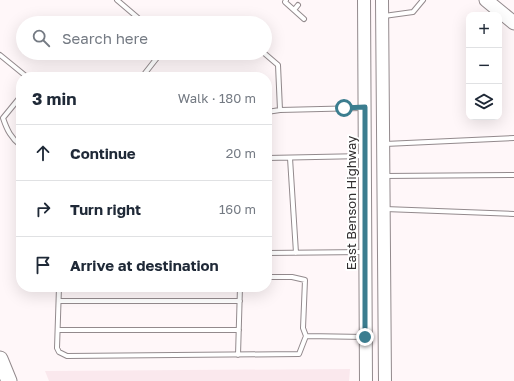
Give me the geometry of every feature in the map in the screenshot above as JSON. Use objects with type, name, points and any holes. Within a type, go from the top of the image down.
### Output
[{"type":"highway","points":[[0,359],[9,381]]},
{"type":"highway","points":[[0,373],[2,381]]},
{"type":"main road","name":"East Benson Highway","points":[[364,0],[366,381]]},
{"type":"main road","points":[[382,0],[385,381]]},
{"type":"main road","points":[[486,0],[514,23]]},
{"type":"main road","points":[[365,289],[384,290]]},
{"type":"lane","points":[[286,0],[285,2],[304,19]]},
{"type":"lane","points":[[382,16],[413,12],[423,0]]},
{"type":"lane","points":[[119,1],[136,16]]},
{"type":"lane","points":[[294,10],[298,5]]},
{"type":"lane","points":[[0,55],[21,72]]},
{"type":"lane","points":[[146,72],[155,60]]},
{"type":"lane","points":[[272,60],[278,65],[280,110]]},
{"type":"lane","points":[[16,102],[3,118],[12,139],[16,142]]},
{"type":"lane","points":[[272,111],[365,107]]},
{"type":"lane","points":[[383,144],[514,138]]},
{"type":"lane","points":[[272,158],[364,156]]},
{"type":"lane","points":[[290,158],[296,253]]},
{"type":"lane","points":[[383,176],[514,175]]},
{"type":"lane","points":[[383,209],[514,214]]},
{"type":"lane","points":[[272,253],[366,252]]},
{"type":"lane","points":[[59,292],[57,348],[60,352],[67,356],[299,354],[306,336],[303,328],[305,280],[292,277],[272,277]]},
{"type":"lane","points":[[238,355],[240,292]]},
{"type":"lane","points":[[59,301],[240,301]]},
{"type":"lane","points":[[58,330],[238,330]]},
{"type":"lane","points":[[306,336],[365,337]]},
{"type":"shaded area","points":[[350,369],[349,381],[49,381],[45,371]]},
{"type":"route","points":[[344,108],[365,107],[365,337]]}]
